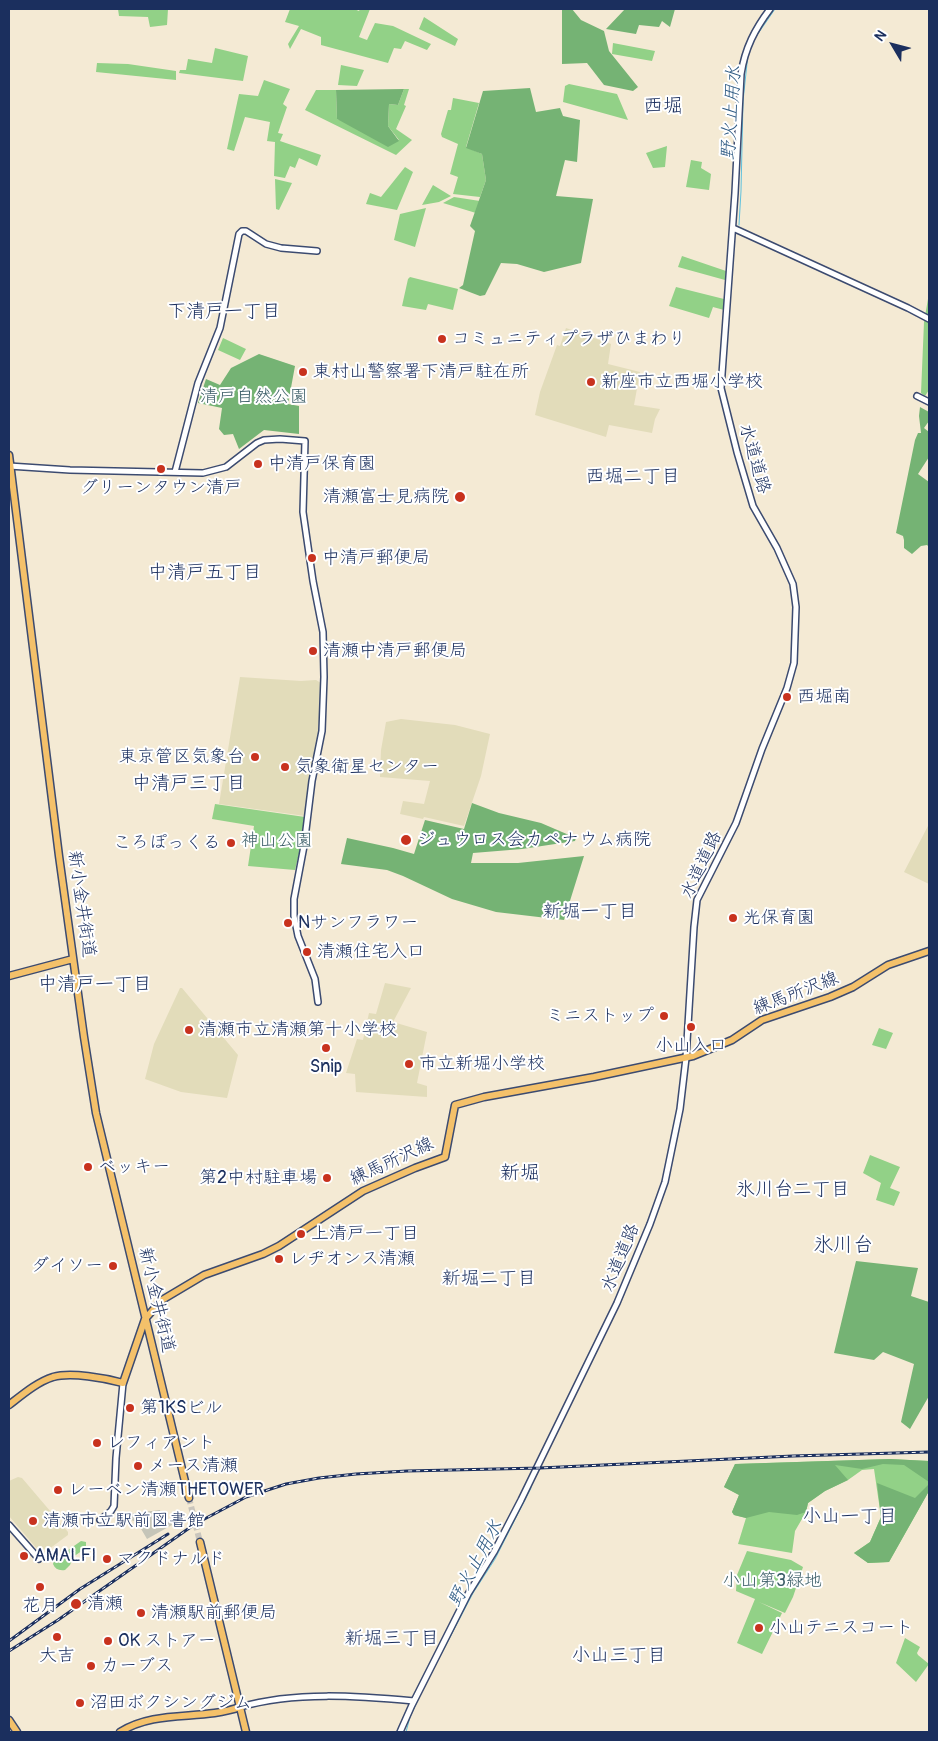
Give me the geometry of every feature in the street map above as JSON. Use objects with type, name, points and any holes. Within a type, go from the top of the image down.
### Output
[{"type":"main road","name":"新小金井街道","points":[[9,455],[74,960],[96,1113],[189,1498]]},
{"type":"main road","name":"練馬所沢線","points":[[123,1383],[145,1319],[156,1305],[169,1295],[204,1275],[279,1246],[363,1191],[445,1157],[455,1105],[484,1097],[686,1058],[732,1040],[762,1020],[830,997],[853,987],[888,965],[929,951]]},
{"type":"main road","points":[[9,976],[74,960]]},
{"type":"main road","points":[[9,1405],[46,1380],[58,1376],[98,1377],[123,1383]]},
{"type":"main road","points":[[200,1542],[246,1732]]},
{"type":"main road","points":[[120,1732],[138,1723],[157,1718],[220,1712],[240,1707]]},
{"type":"main road","points":[[9,1720],[17,1732]]},
{"type":"street","name":"水道道路","points":[[400,1732],[472,1588],[498,1545],[617,1304],[665,1182],[680,1109],[686,1058],[697,900],[736,823],[758,758],[787,688],[794,663],[796,608],[793,584],[777,548],[753,506],[721,388],[733,228],[738,116],[744,57],[753,35],[770,9]]},
{"type":"street","points":[[733,228],[929,319]]},
{"type":"street","points":[[175,472],[198,383],[220,328],[239,234],[242,231],[246,231],[266,244],[317,251]]},
{"type":"street","points":[[917,396],[929,402]]},
{"type":"street","points":[[10,466],[56,470],[204,473],[221,469],[232,463],[257,443],[264,440],[305,441],[303,512],[323,632],[324,676],[322,731],[312,781],[304,846],[294,899],[294,916],[298,936],[315,979],[318,1002]]},
{"type":"street","points":[[100,1520],[114,1506],[116,1458],[123,1383]]},
{"type":"street","points":[[9,1525],[39,1559]]},
{"type":"street","points":[[240,1707],[288,1699],[323,1696],[414,1701]]},
{"type":"shaded area","name":"新座市立西堀小学校","points":[[566,328],[611,344],[608,364],[640,372],[634,405],[660,409],[655,419],[652,433],[609,425],[606,437],[535,415],[540,392],[557,345],[560,346]]},
{"type":"shaded area","points":[[240,677],[301,681],[316,680],[321,683],[318,736],[305,816],[219,804]]},
{"type":"shaded area","points":[[401,719],[455,725],[490,734],[481,776],[464,826],[400,814],[403,801],[424,804],[430,781],[380,777],[381,750],[386,722]]},
{"type":"shaded area","points":[[929,824],[929,884],[904,872]]},
{"type":"shaded area","points":[[385,983],[411,988],[393,1022],[427,1032],[417,1083],[427,1086],[427,1097],[356,1092],[355,1074],[346,1073],[357,1039],[363,1040],[369,1013],[376,1014]]},
{"type":"shaded area","name":"清瀬市立清瀬第十小学校","points":[[180,988],[182,988],[238,1055],[227,1098],[181,1092],[145,1079],[154,1044]]},
{"type":"shaded area","points":[[18,1477],[22,1478],[68,1532],[68,1535],[49,1549],[38,1550],[9,1516],[9,1481]]},
{"type":"shaded area","points":[[160,1510],[162,1522],[170,1521],[172,1525],[147,1539],[137,1522],[128,1519],[126,1514]]},
{"type":"green space","points":[[118,9],[168,9],[167,25],[150,27],[148,17],[119,16]]},
{"type":"green space","points":[[290,9],[354,9],[359,11],[360,9],[370,9],[359,37],[367,40],[375,23],[393,26],[431,44],[427,50],[405,41],[401,49],[394,48],[388,63],[321,45],[321,37],[301,29],[290,49],[288,44],[299,26],[285,22]]},
{"type":"green space","points":[[562,9],[572,9],[581,20],[604,31],[609,51],[638,87],[633,91],[604,85],[587,63],[562,64]]},
{"type":"green space","points":[[625,9],[675,9],[670,27],[662,21],[659,27],[639,25],[636,34],[606,29]]},
{"type":"green space","points":[[424,17],[458,39],[455,46],[419,29]]},
{"type":"green space","points":[[613,43],[655,51],[652,61],[612,54]]},
{"type":"green space","points":[[215,48],[248,56],[243,81],[179,73],[180,70],[186,70],[188,59],[212,63]]},
{"type":"green space","points":[[97,63],[128,64],[176,71],[176,80],[96,72]]},
{"type":"green space","points":[[341,65],[364,70],[357,86],[338,85]]},
{"type":"green space","points":[[264,80],[290,89],[283,104],[287,107],[278,133],[283,134],[280,141],[321,155],[317,166],[299,158],[295,168],[290,166],[285,178],[274,176],[275,142],[267,141],[270,122],[245,117],[234,151],[227,149],[239,94],[258,96]]},
{"type":"green space","points":[[569,84],[617,94],[628,120],[563,102],[565,86]]},
{"type":"green space","points":[[530,88],[536,112],[560,108],[563,116],[580,120],[577,162],[565,160],[556,196],[593,199],[581,263],[544,272],[517,264],[501,263],[485,295],[480,296],[459,288],[463,285],[475,231],[470,226],[486,180],[482,154],[466,148],[483,91]]},
{"type":"green space","points":[[404,89],[409,89],[404,105],[406,106],[396,129],[412,140],[396,155],[305,110],[316,90],[336,90],[337,119],[399,140],[388,126],[389,104],[398,105]]},
{"type":"green space","points":[[404,89],[398,105],[389,104],[388,126],[399,141],[388,147],[337,119],[336,90]]},
{"type":"green space","points":[[453,98],[479,103],[466,147],[482,154],[486,180],[480,197],[453,194],[458,177],[450,174],[458,144],[442,137],[441,134],[448,110],[451,110]]},
{"type":"green space","points":[[667,146],[665,167],[653,168],[646,153]]},
{"type":"green space","points":[[691,160],[702,162],[701,168],[711,174],[709,190],[686,187]]},
{"type":"green space","points":[[405,167],[413,172],[397,210],[366,204],[370,193],[381,197]]},
{"type":"green space","points":[[275,179],[292,183],[279,210],[276,209]]},
{"type":"green space","points":[[433,185],[451,196],[439,202],[422,205]]},
{"type":"green space","points":[[454,197],[480,201],[476,213],[443,203]]},
{"type":"green space","points":[[426,208],[415,247],[394,240],[400,214]]},
{"type":"green space","points":[[682,256],[726,271],[725,280],[678,267]]},
{"type":"green space","points":[[410,277],[458,289],[453,310],[428,304],[426,310],[402,306]]},
{"type":"green space","points":[[676,287],[724,299],[724,310],[713,307],[709,318],[669,306]]},
{"type":"green space","points":[[929,293],[929,390],[925,396],[921,393],[924,322]]},
{"type":"green space","points":[[223,338],[246,349],[240,360],[218,350]]},
{"type":"green space","name":"清戸自然公園","points":[[259,354],[295,366],[288,404],[299,406],[299,434],[264,430],[239,449],[233,434],[224,435],[219,429],[222,408],[198,403],[206,379],[220,385],[231,368]]},
{"type":"green space","points":[[920,407],[929,412],[929,421],[924,428],[929,432],[929,457],[918,474],[929,482],[929,547],[927,545],[921,546],[912,554],[904,548],[903,536],[896,533],[915,440],[918,433],[921,433]]},
{"type":"green space","points":[[472,803],[499,813],[541,823],[576,838],[575,841],[522,849],[473,853],[471,863],[518,863],[584,856],[564,920],[496,912],[452,899],[387,870],[341,864],[347,838],[414,854],[425,820],[464,829]]},
{"type":"green space","name":"神山公園","points":[[215,804],[305,817],[295,870],[248,866],[254,826],[212,819]]},
{"type":"green space","points":[[879,1028],[893,1033],[886,1049],[872,1045]]},
{"type":"green space","points":[[870,1155],[900,1167],[890,1188],[900,1192],[894,1206],[876,1200],[881,1183],[863,1173]]},
{"type":"green space","points":[[856,1261],[918,1268],[911,1296],[929,1302],[929,1396],[910,1429],[901,1422],[914,1364],[883,1352],[874,1360],[834,1353]]},
{"type":"green space","points":[[890,1459],[929,1461],[929,1491],[889,1562],[868,1563],[854,1553],[870,1542],[881,1517],[874,1469],[862,1470],[808,1503],[806,1512],[795,1531],[792,1553],[738,1544],[746,1518],[734,1515],[732,1512],[739,1495],[724,1487],[735,1464]]},
{"type":"green space","points":[[890,1459],[929,1461],[929,1482],[904,1465],[883,1464],[862,1469],[835,1465],[848,1480],[825,1491],[808,1503],[806,1512],[797,1515],[769,1512],[746,1518],[734,1515],[732,1512],[739,1495],[724,1487],[735,1464]]},
{"type":"green space","points":[[877,1483],[915,1498],[929,1484],[929,1491],[889,1562],[868,1563],[854,1553],[870,1542],[881,1517]]},
{"type":"green space","points":[[81,1541],[86,1542],[86,1548],[73,1557],[70,1565],[65,1570],[56,1568],[53,1564],[54,1560]]},
{"type":"green space","name":"小山第3緑地","points":[[747,1551],[791,1560],[803,1567],[793,1597],[785,1613],[759,1602],[782,1613],[762,1654],[737,1643],[755,1599],[736,1591],[737,1575]]},
{"type":"green space","points":[[905,1638],[920,1647],[918,1655],[929,1664],[916,1682],[896,1663]]},
{"type":"waterway","name":"野火止用水","points":[[739,225],[743,101],[748,54],[755,38],[775,9]]},
{"type":"waterway","name":"野火止用水","points":[[406,1732],[410,1717],[422,1691],[473,1593],[495,1559],[531,1488]]},
{"type":"tunnel","points":[[189,1498],[200,1542]]},
{"type":"railway","points":[[9,1651],[58,1620],[195,1524],[246,1497],[286,1484],[356,1474],[407,1471],[540,1468],[793,1456],[929,1452]]},
{"type":"railway","points":[[9,1641],[80,1589],[168,1534]]},
{"type":"place","name":"コミュニティプラザひまわり","points":[[442,339]]},
{"type":"place","name":"東村山警察署下清戸駐在所","points":[[303,372]]},
{"type":"place","name":"新座市立西堀小学校","points":[[591,382]]},
{"type":"place","name":"中清戸保育園","points":[[258,464]]},
{"type":"place","name":"グリーンタウン清戸","points":[[161,469]]},
{"type":"place","name":"清瀬富士見病院","points":[[460,497]]},
{"type":"place","name":"中清戸郵便局","points":[[312,558]]},
{"type":"place","name":"清瀬中清戸郵便局","points":[[313,651]]},
{"type":"place","name":"西堀南","points":[[787,697]]},
{"type":"place","name":"東京管区気象台","points":[[255,757]]},
{"type":"place","name":"気象衛星センター","points":[[285,767]]},
{"type":"place","name":"ジュウロス会カペナウム病院","points":[[406,840]]},
{"type":"place","name":"ころぽっくる","points":[[231,843]]},
{"type":"place","name":"光保育園","points":[[733,918]]},
{"type":"place","name":"Nサンフラワー","points":[[288,923]]},
{"type":"place","name":"清瀬住宅入口","points":[[307,952]]},
{"type":"place","name":"ミニストップ","points":[[664,1016]]},
{"type":"place","name":"小山入口","points":[[691,1027]]},
{"type":"place","name":"清瀬市立清瀬第十小学校","points":[[189,1030]]},
{"type":"place","name":"Snip","points":[[326,1048]]},
{"type":"place","name":"市立新堀小学校","points":[[409,1064]]},
{"type":"place","name":"ベッキー","points":[[88,1167]]},
{"type":"place","name":"第2中村駐車場","points":[[327,1178]]},
{"type":"place","name":"上清戸一丁目","points":[[301,1234]]},
{"type":"place","name":"レヂオンス清瀬","points":[[279,1259]]},
{"type":"place","name":"ダイソー","points":[[113,1266]]},
{"type":"place","name":"第1KSビル","points":[[130,1408]]},
{"type":"place","name":"レフィアント","points":[[97,1443]]},
{"type":"place","name":"メース清瀬","points":[[138,1466]]},
{"type":"place","name":"レーベン清瀬THETOWER","points":[[58,1490]]},
{"type":"place","name":"清瀬市立駅前図書館","points":[[33,1521]]},
{"type":"place","name":"AMALFI","points":[[24,1556]]},
{"type":"place","name":"マクドナルド","points":[[107,1559]]},
{"type":"place","name":"花月","points":[[40,1587]]},
{"type":"place","name":"清瀬","points":[[76,1604]]},
{"type":"place","name":"清瀬駅前郵便局","points":[[141,1613]]},
{"type":"place","name":"小山テニスコート","points":[[759,1628]]},
{"type":"place","name":"大吉","points":[[57,1637]]},
{"type":"place","name":"OK ストアー","points":[[108,1641]]},
{"type":"place","name":"カーブス","points":[[91,1666]]},
{"type":"place","name":"沼田ボクシングジム","points":[[80,1703]]},
{"type":"district","name":"西堀","points":[[663,107]]},
{"type":"district","name":"下清戸一丁目","points":[[224,312]]},
{"type":"district","name":"西堀二丁目","points":[[633,477]]},
{"type":"district","name":"中清戸五丁目","points":[[205,573]]},
{"type":"district","name":"中清戸三丁目","points":[[189,784]]},
{"type":"district","name":"新堀一丁目","points":[[590,912]]},
{"type":"district","name":"中清戸一丁目","points":[[95,985]]},
{"type":"district","name":"新堀","points":[[520,1174]]},
{"type":"district","name":"氷川台二丁目","points":[[793,1190]]},
{"type":"district","name":"氷川台","points":[[843,1246]]},
{"type":"district","name":"新堀二丁目","points":[[489,1279]]},
{"type":"district","name":"小山一丁目","points":[[850,1517]]},
{"type":"district","name":"新堀三丁目","points":[[392,1639]]},
{"type":"district","name":"小山三丁目","points":[[619,1656]]}]
